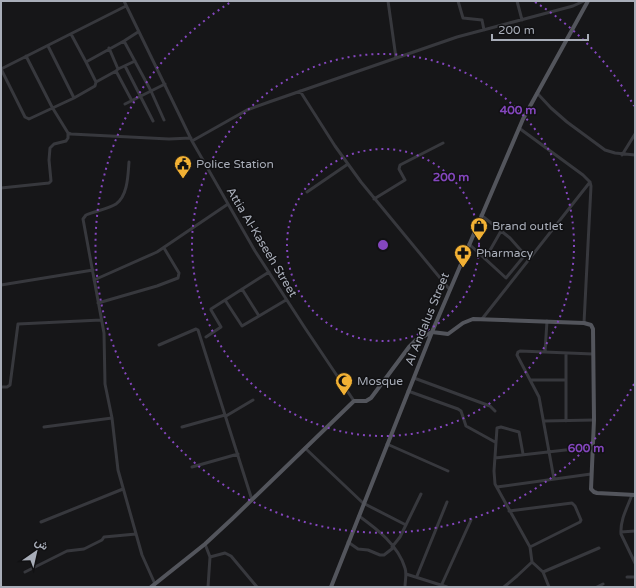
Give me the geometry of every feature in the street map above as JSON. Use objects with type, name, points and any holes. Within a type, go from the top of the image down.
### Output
[{"type":"main road","name":"Al Andalus Street","points":[[331,587],[432,332],[528,107],[588,1]]},
{"type":"main road","points":[[154,585],[205,544],[354,401],[366,401],[371,398],[409,347],[416,340],[432,332],[448,334],[468,320],[482,318],[584,323],[591,325],[593,329],[594,420],[591,489],[594,492],[633,495]]},
{"type":"street","name":"Attia Al-Kaseeh Street","points":[[124,1],[191,140],[268,272],[354,401]]},
{"type":"street","points":[[388,1],[396,58]]},
{"type":"street","points":[[458,1],[463,18],[482,20],[484,30]]},
{"type":"street","points":[[517,1],[522,20]]},
{"type":"street","points":[[68,133],[191,140],[247,110],[300,91],[457,37],[574,6],[584,1]]},
{"type":"street","points":[[126,6],[1,69],[26,117],[29,119],[74,98],[95,86],[96,82],[134,61]]},
{"type":"street","points":[[86,62],[138,32]]},
{"type":"street","points":[[71,34],[96,82]]},
{"type":"street","points":[[124,41],[151,91],[164,120]]},
{"type":"street","points":[[48,46],[74,98]]},
{"type":"street","points":[[109,48],[117,70],[132,101]]},
{"type":"street","points":[[1,188],[50,183],[48,153],[50,148],[54,144],[66,141],[68,138],[68,133],[52,108],[26,56]]},
{"type":"street","points":[[125,66],[153,121]]},
{"type":"street","points":[[125,104],[164,84]]},
{"type":"street","points":[[300,91],[348,164],[374,199],[450,290]]},
{"type":"street","points":[[537,93],[567,122],[605,150],[622,155],[635,155]]},
{"type":"street","points":[[519,128],[579,172],[590,182],[584,323]]},
{"type":"street","points":[[622,155],[635,134]]},
{"type":"street","points":[[374,199],[405,180],[399,169],[400,165],[443,143]]},
{"type":"street","points":[[129,162],[128,174],[122,197],[116,204],[86,214],[83,219],[104,333],[105,384],[112,418],[118,470],[142,555],[154,585],[160,587]]},
{"type":"street","points":[[307,192],[348,164]]},
{"type":"street","points":[[482,318],[590,182]]},
{"type":"street","points":[[94,280],[157,252],[228,204]]},
{"type":"street","points":[[469,244],[506,278],[525,255],[510,238],[481,215]]},
{"type":"street","points":[[485,259],[501,231]]},
{"type":"street","points":[[98,303],[158,286],[178,278],[179,273],[164,248]]},
{"type":"street","points":[[1,285],[93,270]]},
{"type":"street","points":[[206,337],[221,327],[211,310],[268,272]]},
{"type":"street","points":[[242,289],[259,316]]},
{"type":"street","points":[[226,300],[242,326],[286,300]]},
{"type":"street","points":[[1,387],[7,387],[10,385],[18,324],[101,320]]},
{"type":"street","points":[[545,352],[547,321]]},
{"type":"street","points":[[159,345],[196,329],[198,330],[252,500]]},
{"type":"street","points":[[554,478],[539,397],[517,355],[518,352],[593,354]]},
{"type":"street","points":[[566,353],[566,421]]},
{"type":"street","points":[[414,378],[490,406],[496,411]]},
{"type":"street","points":[[531,380],[566,380]]},
{"type":"street","points":[[408,391],[458,409],[461,411],[466,426],[495,442]]},
{"type":"street","points":[[182,427],[226,416],[253,400]]},
{"type":"street","points":[[44,427],[112,418]]},
{"type":"street","points":[[544,421],[594,420]]},
{"type":"street","points":[[523,454],[520,433],[518,431],[499,427],[495,442],[494,479],[509,511],[530,547],[532,562],[543,572],[550,587]]},
{"type":"street","points":[[387,444],[448,471]]},
{"type":"street","points":[[495,458],[592,447]]},
{"type":"street","points":[[305,448],[363,504],[406,525]]},
{"type":"street","points":[[192,467],[238,454]]},
{"type":"street","points":[[497,487],[591,474]]},
{"type":"street","points":[[41,522],[123,489]]},
{"type":"street","points":[[348,542],[358,549],[368,550],[384,555],[398,542],[421,494]]},
{"type":"street","points":[[633,495],[622,520],[621,532],[635,563]]},
{"type":"street","points":[[417,576],[447,502]]},
{"type":"street","points":[[509,511],[572,503],[575,506],[581,520],[580,522],[530,547]]},
{"type":"street","points":[[359,516],[384,536],[393,547],[405,568],[405,587]]},
{"type":"street","points":[[442,584],[471,520]]},
{"type":"street","points":[[621,532],[635,531]]},
{"type":"street","points":[[25,572],[67,552],[86,548],[104,538],[136,534]]},
{"type":"street","points":[[205,544],[210,557],[208,587]]},
{"type":"street","points":[[543,572],[599,548]]},
{"type":"street","points":[[210,557],[225,552],[231,556],[257,587]]},
{"type":"street","points":[[504,587],[532,562]]},
{"type":"street","points":[[406,574],[417,576],[447,587]]},
{"type":"street","points":[[627,577],[635,577]]},
{"type":"street","points":[[208,582],[212,587]]},
{"type":"street","points":[[596,587],[603,584]]},
{"type":"place","name":"Police Station","points":[[183,179]]},
{"type":"place","name":"Brand outlet","points":[[479,241]]},
{"type":"place","name":"Pharmacy","points":[[463,268]]},
{"type":"place","name":"Mosque","points":[[344,396]]}]
